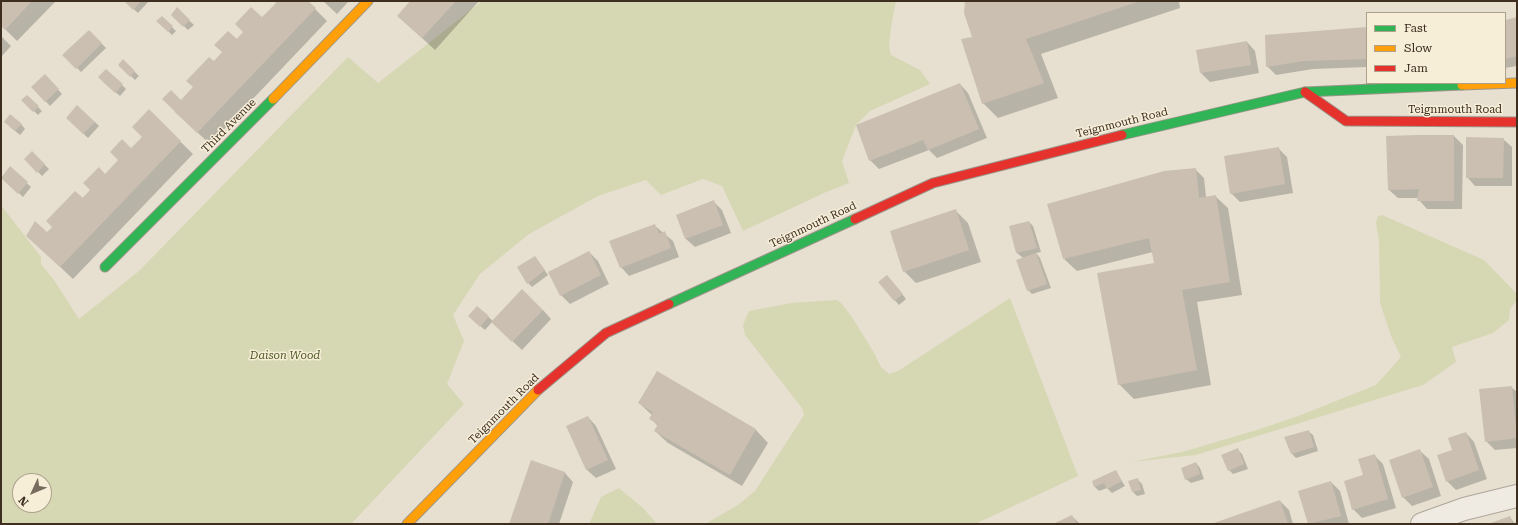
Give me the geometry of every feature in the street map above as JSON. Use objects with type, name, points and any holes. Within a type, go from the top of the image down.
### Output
[{"type":"street","name":"Third Avenue","points":[[105,267],[330,42],[368,1]]},
{"type":"street","name":"Teignmouth Road","points":[[407,524],[532,395],[606,333],[933,183],[1134,132],[1305,92],[1485,86],[1517,83]]},
{"type":"street","name":"Teignmouth Road","points":[[1305,92],[1346,120],[1472,123],[1517,122]]},
{"type":"street","points":[[1422,524],[1464,509],[1517,496]]},
{"type":"green space","name":"Daison Wood","points":[[482,1],[896,1],[889,46],[891,55],[920,70],[930,84],[870,111],[856,125],[842,161],[849,183],[824,193],[743,231],[722,186],[703,179],[661,195],[646,180],[598,196],[529,234],[480,274],[453,315],[464,341],[447,384],[464,404],[351,524],[1,524],[1,205],[41,257],[41,264],[54,280],[79,319],[139,271],[348,57],[378,83]]},
{"type":"green space","points":[[1382,215],[1484,260],[1517,294],[1517,300],[1510,309],[1509,320],[1493,333],[1452,347],[1456,362],[1423,385],[1196,455],[1131,462],[1182,452],[1257,430],[1301,415],[1376,385],[1401,357],[1391,336],[1380,303],[1379,242],[1376,223],[1378,216]]},
{"type":"green space","points":[[1010,298],[1078,476],[975,524],[705,524],[738,505],[755,491],[804,415],[802,408],[745,335],[743,325],[749,311],[791,303],[837,300],[852,317],[881,367],[889,374],[898,371]]},
{"type":"green space","points":[[619,488],[643,508],[657,524],[589,524],[601,497]]},
{"type":"building","points":[[1,1],[32,1],[5,30],[1,26]]},
{"type":"building","points":[[124,1],[141,1],[133,10]]},
{"type":"building","points":[[274,1],[308,1],[316,8],[197,133],[162,99],[171,90],[181,100],[193,87],[186,81],[209,57],[214,61],[222,52],[214,45],[228,31],[237,39],[243,32],[235,24],[251,7],[262,17],[276,3]]},
{"type":"building","points":[[410,1],[456,1],[422,38],[397,16]]},
{"type":"building","points":[[965,1],[1140,1],[1026,39],[1044,83],[982,104],[961,39],[972,37],[964,13]]},
{"type":"building","points":[[177,7],[190,20],[183,27],[171,15]]},
{"type":"building","points":[[162,16],[173,26],[168,32],[156,21]]},
{"type":"building","points":[[1517,17],[1517,56],[1506,59],[1506,20]]},
{"type":"building","points":[[1366,27],[1366,59],[1303,61],[1266,67],[1265,35]]},
{"type":"building","points":[[89,30],[102,43],[76,69],[62,55]]},
{"type":"building","points":[[1247,41],[1251,65],[1200,73],[1196,50]]},
{"type":"building","points":[[123,59],[135,71],[130,77],[118,65]]},
{"type":"building","points":[[106,69],[123,84],[115,93],[98,77]]},
{"type":"building","points":[[45,74],[59,89],[45,102],[31,87]]},
{"type":"building","points":[[960,83],[979,129],[928,150],[923,140],[869,161],[856,125]]},
{"type":"building","points":[[27,95],[39,106],[33,112],[21,100]]},
{"type":"building","points":[[77,105],[95,122],[83,134],[66,118]]},
{"type":"building","points":[[149,109],[181,141],[60,267],[26,236],[35,221],[47,232],[52,227],[46,221],[75,191],[83,198],[90,190],[83,183],[99,167],[105,174],[118,160],[110,152],[122,139],[131,148],[142,137],[132,127]]},
{"type":"building","points":[[10,114],[22,124],[15,131],[4,122]]},
{"type":"building","points":[[1454,135],[1454,201],[1417,201],[1419,189],[1388,190],[1386,136]]},
{"type":"building","points":[[1466,137],[1504,138],[1503,178],[1466,178]]},
{"type":"building","points":[[1279,147],[1285,184],[1230,194],[1224,156]]},
{"type":"building","points":[[32,151],[45,164],[37,173],[24,159]]},
{"type":"building","points":[[10,166],[28,182],[18,194],[1,178]]},
{"type":"building","points":[[1196,168],[1199,198],[1216,195],[1230,282],[1182,290],[1197,370],[1118,385],[1097,273],[1154,263],[1149,238],[1063,259],[1047,204],[1164,171]]},
{"type":"building","points":[[714,200],[723,225],[685,239],[676,215]]},
{"type":"building","points":[[956,209],[969,250],[903,272],[890,231]]},
{"type":"building","points":[[1029,221],[1037,248],[1016,253],[1009,226]]},
{"type":"building","points":[[655,224],[659,234],[665,231],[671,248],[620,268],[609,241]]},
{"type":"building","points":[[589,251],[601,275],[560,296],[548,272]]},
{"type":"building","points":[[1036,253],[1047,284],[1027,291],[1016,260]]},
{"type":"building","points":[[535,256],[545,270],[527,284],[517,267]]},
{"type":"building","points":[[887,275],[903,294],[894,301],[878,282]]},
{"type":"building","points":[[522,289],[543,310],[512,342],[491,322]]},
{"type":"building","points":[[477,306],[489,316],[480,327],[468,316]]},
{"type":"building","points":[[657,371],[756,429],[730,475],[654,431],[658,424],[649,419],[653,412],[638,403]]},
{"type":"building","points":[[1512,386],[1517,438],[1485,442],[1479,389]]},
{"type":"building","points":[[588,416],[608,460],[586,470],[566,426]]},
{"type":"building","points":[[1309,430],[1314,447],[1291,454],[1284,437]]},
{"type":"building","points":[[1466,432],[1479,470],[1446,482],[1437,455],[1452,450],[1448,438]]},
{"type":"building","points":[[1238,448],[1244,464],[1228,471],[1221,455]]},
{"type":"building","points":[[1420,449],[1433,487],[1402,498],[1389,460]]},
{"type":"building","points":[[1375,454],[1388,499],[1352,510],[1344,481],[1363,475],[1358,459]]},
{"type":"building","points":[[531,460],[565,472],[548,524],[509,524]]},
{"type":"building","points":[[1196,462],[1200,474],[1185,480],[1181,468]]},
{"type":"building","points":[[1116,470],[1122,481],[1107,489],[1104,483],[1094,487],[1092,481]]},
{"type":"building","points":[[1138,478],[1141,490],[1132,492],[1128,481]]},
{"type":"building","points":[[1331,481],[1341,516],[1308,524],[1298,491]]},
{"type":"building","points":[[1280,500],[1288,524],[1211,524]]},
{"type":"building","points":[[1072,515],[1077,524],[1053,524]]},
{"type":"building","points":[[1510,516],[1513,524],[1488,524]]},
{"type":"traffic: fast","points":[[1122,135],[1305,92],[1462,85]]},
{"type":"traffic: fast","points":[[105,267],[273,99]]},
{"type":"traffic: fast","points":[[669,304],[855,219]]},
{"type":"traffic: slow","points":[[273,99],[368,1]]},
{"type":"traffic: slow","points":[[1506,83],[1517,83]]},
{"type":"traffic: slow","points":[[1462,85],[1490,84]]},
{"type":"traffic: slow","points":[[407,524],[538,390]]},
{"type":"traffic: jam","points":[[1305,92],[1346,121],[1517,122]]},
{"type":"traffic: jam","points":[[855,219],[933,183],[1122,135]]},
{"type":"traffic: jam","points":[[538,390],[606,333],[669,304]]}]
